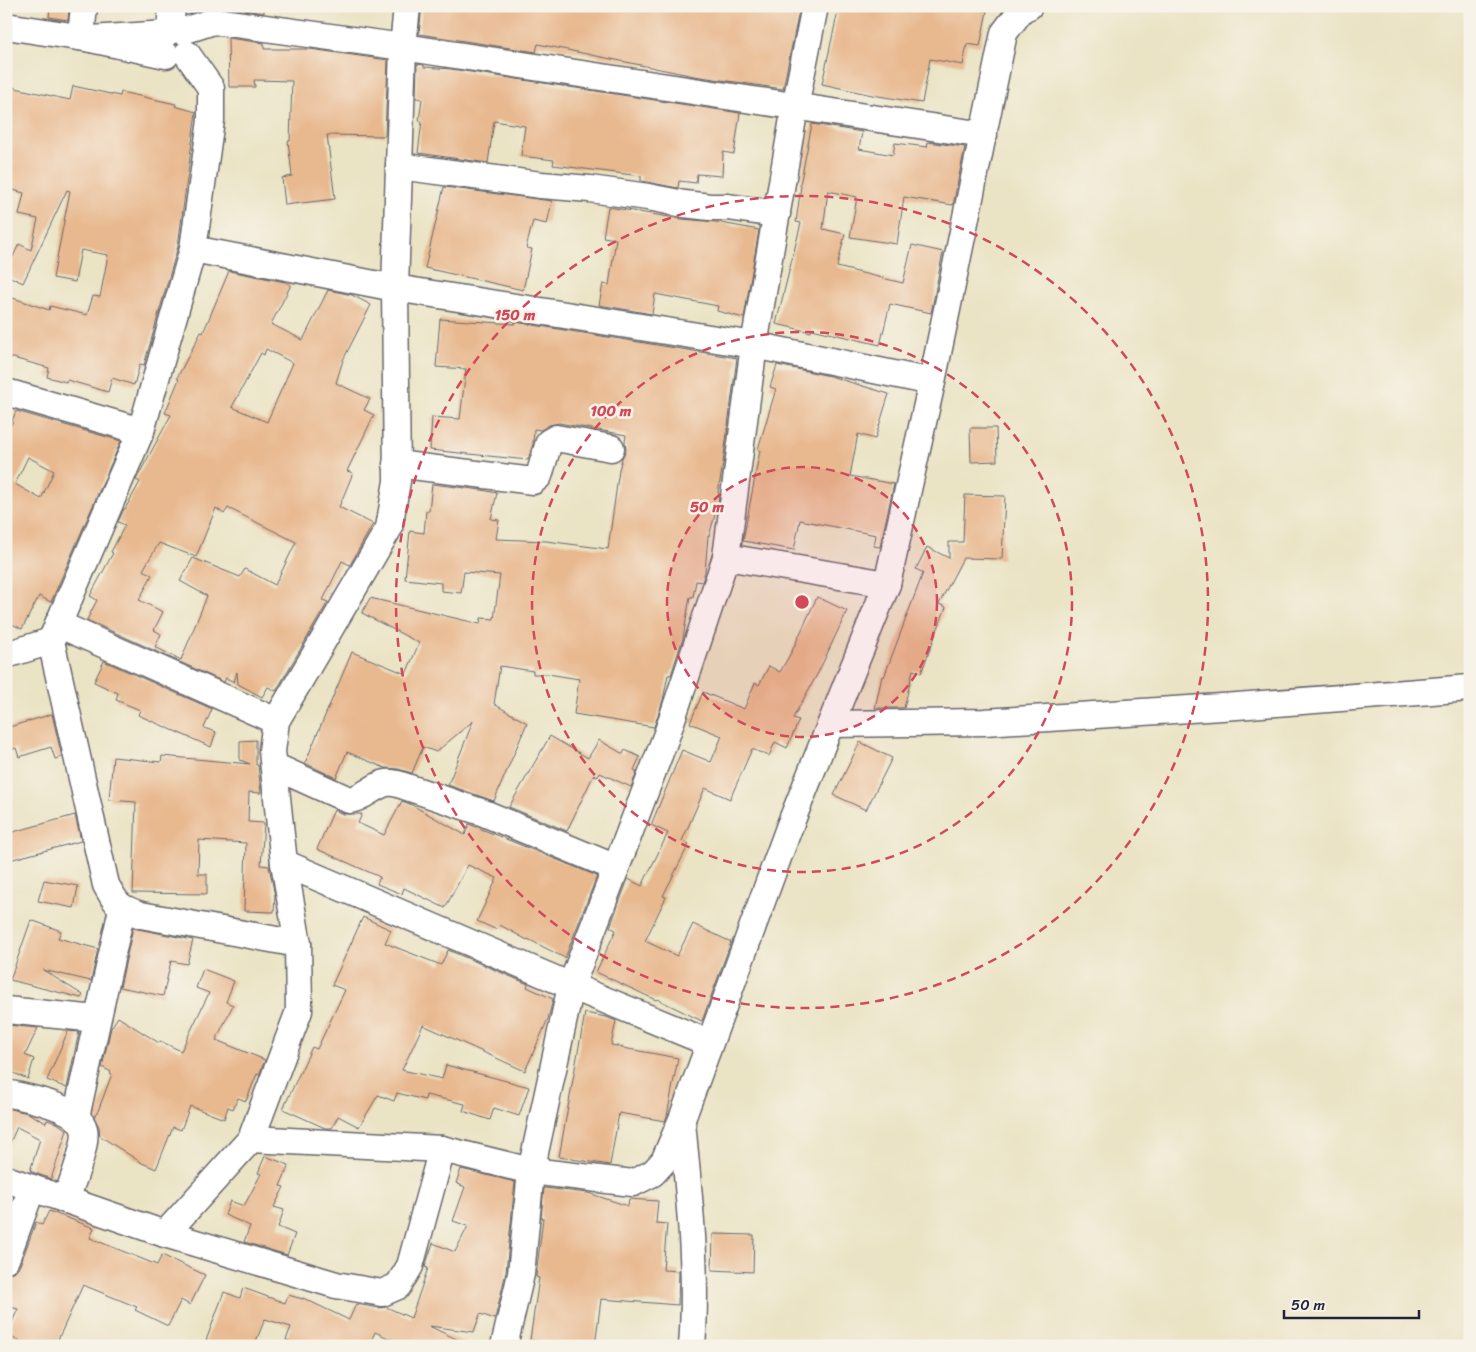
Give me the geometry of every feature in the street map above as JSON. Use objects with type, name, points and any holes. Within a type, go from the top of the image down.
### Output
[{"type":"street","points":[[84,6],[86,38]]},
{"type":"street","points":[[165,1234],[251,1139],[299,1011],[298,944],[284,863],[272,751],[276,721],[389,528],[397,481],[395,288],[402,46],[407,6]]},
{"type":"street","points":[[504,1346],[520,1274],[531,1171],[571,986],[667,734],[726,557],[754,345],[795,107],[815,6]]},
{"type":"street","points":[[251,1139],[442,1149],[531,1171],[633,1183],[653,1173],[664,1161],[682,1119],[790,825],[887,584],[932,382],[1004,33],[1018,7]]},
{"type":"street","points":[[6,26],[86,38],[174,35],[214,21],[402,46],[984,135]]},
{"type":"street","points":[[174,35],[211,88],[211,120],[193,249],[141,431],[54,632],[106,885],[114,900],[122,909],[141,916],[298,944]]},
{"type":"street","points":[[399,166],[541,185],[590,189],[693,205],[728,207],[776,214]]},
{"type":"street","points":[[193,249],[395,288],[754,345],[932,382]]},
{"type":"street","points":[[6,392],[141,431]]},
{"type":"street","points":[[396,464],[533,481],[539,476],[549,442],[556,438],[611,448]]},
{"type":"street","points":[[726,557],[887,584]]},
{"type":"street","points":[[6,655],[54,632],[276,721]]},
{"type":"street","points":[[831,724],[994,721],[1237,706],[1470,688]]},
{"type":"street","points":[[274,766],[349,800],[359,798],[386,783],[398,784],[484,813],[616,868]]},
{"type":"street","points":[[284,863],[709,1043]]},
{"type":"street","points":[[76,1117],[122,909]]},
{"type":"street","points":[[6,1010],[98,1020]]},
{"type":"street","points":[[6,1092],[56,1105],[76,1117],[84,1129],[84,1145],[66,1200]]},
{"type":"street","points":[[682,1119],[693,1250],[695,1313],[692,1346]]},
{"type":"street","points":[[6,1179],[165,1234],[336,1285],[382,1292],[398,1286],[410,1266],[442,1149]]},
{"type":"street","points":[[6,1259],[32,1188]]},
{"type":"building","points":[[50,6],[69,6],[68,20],[49,17]]},
{"type":"building","points":[[217,6],[264,6],[264,13]]},
{"type":"building","points":[[422,6],[800,6],[783,89],[694,76],[538,44],[536,52],[419,34]]},
{"type":"building","points":[[839,6],[962,6],[987,11],[980,46],[967,44],[963,65],[930,59],[922,103],[822,84]]},
{"type":"building","points":[[228,38],[264,43],[264,49],[310,49],[388,60],[385,136],[327,135],[335,199],[285,205],[282,178],[292,176],[288,141],[290,141],[292,81],[254,80],[255,87],[229,87]]},
{"type":"building","points":[[417,64],[424,65],[424,67],[451,69],[740,113],[734,154],[723,152],[722,176],[697,174],[696,183],[679,181],[678,188],[641,181],[641,176],[553,165],[554,160],[521,156],[525,126],[494,121],[488,163],[418,153],[422,121],[419,121],[422,99],[416,98]]},
{"type":"building","points":[[6,86],[70,100],[73,86],[120,96],[121,92],[176,104],[175,106],[196,112],[178,246],[144,365],[140,364],[134,385],[112,378],[108,392],[67,380],[66,382],[47,377],[49,368],[6,356],[6,309],[10,297],[49,310],[50,306],[87,315],[93,296],[100,297],[108,255],[81,250],[75,282],[53,278],[70,191],[67,190],[23,283],[6,275],[6,271],[19,244],[31,250],[38,219],[19,215],[24,193],[6,188]]},
{"type":"building","points":[[812,124],[862,132],[859,149],[893,155],[895,143],[927,147],[928,142],[965,147],[953,205],[904,197],[897,244],[850,237],[857,197],[828,191],[823,229],[845,234],[837,267],[903,283],[912,245],[943,252],[931,313],[890,304],[880,345],[812,329],[811,332],[776,324],[801,223],[796,222],[800,185]]},
{"type":"building","points":[[444,187],[552,201],[547,224],[533,221],[526,248],[532,249],[523,290],[425,268]]},
{"type":"building","points":[[608,207],[759,230],[744,318],[717,311],[718,306],[655,294],[652,314],[599,305],[603,284],[609,285],[616,239],[603,237]]},
{"type":"building","points":[[229,271],[285,282],[291,285],[271,324],[303,340],[328,290],[352,295],[371,305],[343,360],[336,383],[370,399],[364,410],[374,415],[347,471],[353,473],[339,507],[373,524],[350,565],[342,561],[323,600],[328,602],[276,691],[268,687],[262,697],[238,684],[237,672],[234,682],[226,678],[224,682],[87,620],[97,600],[90,596],[113,553],[111,552],[125,525],[118,522],[140,482],[136,480],[171,415],[165,413],[179,379],[177,378],[201,332],[203,333]],"holes":[[[266,349],[293,363],[267,422],[232,407],[261,353],[264,355]],[[216,508],[224,514],[228,508],[296,542],[275,585],[245,569],[240,577],[193,558],[180,581],[207,596],[181,660],[155,647],[161,634],[154,630],[163,612],[139,600],[152,575],[143,570],[159,543],[196,557]]]},
{"type":"building","points":[[440,319],[515,324],[515,322],[737,358],[718,504],[708,536],[705,572],[702,582],[696,581],[693,597],[690,597],[683,638],[671,675],[668,675],[663,700],[654,727],[574,714],[579,679],[548,674],[533,674],[533,671],[500,666],[494,704],[527,723],[494,801],[448,785],[473,721],[436,752],[423,747],[412,773],[385,768],[347,752],[336,778],[305,763],[352,652],[406,674],[419,643],[362,613],[370,598],[480,624],[481,618],[494,619],[500,575],[464,572],[461,593],[441,591],[441,583],[405,579],[410,531],[424,533],[426,511],[429,511],[432,484],[497,493],[491,519],[499,520],[496,539],[546,541],[608,549],[619,470],[626,450],[626,435],[559,423],[549,425],[541,430],[534,429],[533,444],[528,460],[430,450],[432,417],[460,419],[466,369],[436,367]]},
{"type":"building","points":[[777,365],[830,376],[889,394],[875,439],[858,434],[850,476],[894,484],[880,547],[874,546],[876,535],[800,520],[794,550],[743,541],[760,450],[758,449],[776,389],[770,387]]},
{"type":"building","points":[[16,411],[121,441],[51,602],[39,596],[22,629],[6,621],[6,434]],"holes":[[[28,457],[54,471],[41,499],[15,484]]]},
{"type":"building","points":[[970,428],[996,428],[997,461],[971,462]]},
{"type":"building","points":[[965,495],[1005,496],[1002,559],[963,558],[939,604],[946,607],[921,673],[913,670],[904,708],[875,708],[882,676],[884,677],[923,573],[916,569],[927,547],[949,558],[949,542],[963,542]]},
{"type":"building","points":[[817,597],[847,611],[819,671],[793,718],[799,720],[787,748],[775,742],[769,756],[752,749],[730,799],[705,788],[682,841],[689,844],[663,896],[666,897],[645,941],[677,956],[693,924],[731,942],[702,1021],[596,972],[616,930],[610,927],[628,879],[642,886],[668,833],[651,825],[682,750],[711,762],[722,736],[690,723],[703,692],[744,709],[755,683],[759,685],[769,666],[780,672]]},
{"type":"building","points":[[104,661],[212,709],[204,728],[216,732],[211,747],[138,715],[140,710],[116,700],[118,693],[94,682]]},
{"type":"building","points":[[52,714],[62,757],[55,759],[51,747],[19,757],[16,748],[6,752],[6,728]]},
{"type":"building","points":[[550,736],[588,758],[599,740],[623,754],[625,750],[640,757],[634,770],[637,772],[631,787],[600,773],[598,777],[594,774],[567,831],[509,807]]},
{"type":"building","points":[[256,740],[256,765],[258,765],[261,793],[249,792],[248,822],[264,823],[261,865],[269,866],[275,896],[274,912],[244,911],[246,843],[199,840],[198,874],[207,874],[207,894],[133,893],[136,802],[109,800],[113,757],[161,762],[162,756],[250,764],[240,760],[240,741]]},
{"type":"building","points":[[860,742],[892,758],[866,810],[834,795]]},
{"type":"building","points":[[402,801],[465,835],[469,824],[597,876],[565,958],[500,925],[497,930],[477,921],[497,878],[468,865],[445,908],[404,888],[402,894],[377,884],[380,877],[317,849],[334,810],[343,814],[362,814],[358,823],[384,835]]},
{"type":"building","points":[[75,815],[81,841],[6,861],[6,834]]},
{"type":"building","points":[[44,880],[78,886],[74,908],[38,901]]},
{"type":"building","points":[[363,917],[391,930],[385,943],[441,965],[448,950],[528,984],[527,987],[553,999],[548,1019],[525,1071],[423,1025],[402,1070],[442,1079],[446,1065],[529,1087],[519,1116],[494,1108],[490,1120],[463,1111],[465,1104],[426,1095],[425,1100],[397,1093],[394,1101],[378,1095],[359,1127],[338,1116],[332,1128],[325,1128],[283,1109],[312,1047],[317,1049],[345,990],[332,985]]},
{"type":"building","points":[[31,920],[61,931],[58,938],[98,949],[91,981],[43,970],[83,995],[81,998],[10,980]]},
{"type":"building","points":[[133,928],[193,940],[187,964],[171,961],[163,996],[120,987]]},
{"type":"building","points":[[203,969],[234,981],[226,1002],[233,1005],[216,1040],[265,1060],[246,1101],[238,1098],[233,1109],[228,1107],[224,1119],[190,1106],[181,1130],[173,1127],[156,1169],[142,1163],[100,1136],[99,1127],[94,1117],[112,1074],[102,1067],[111,1028],[118,1017],[159,1043],[160,1041],[181,1051],[209,993],[196,988]]},
{"type":"building","points":[[585,1013],[616,1021],[611,1045],[678,1058],[665,1121],[619,1113],[610,1165],[559,1157]]},
{"type":"building","points":[[6,1025],[38,1028],[25,1055],[34,1059],[28,1079],[6,1070]]},
{"type":"building","points":[[68,1031],[79,1032],[67,1088],[47,1080]]},
{"type":"building","points":[[6,1108],[28,1113],[46,1123],[47,1120],[57,1123],[67,1130],[51,1179],[30,1171],[40,1139],[17,1127],[6,1152]]},
{"type":"building","points":[[265,1156],[289,1165],[280,1186],[284,1187],[274,1207],[284,1210],[278,1227],[295,1234],[287,1255],[244,1242],[250,1226],[225,1215],[230,1201],[244,1206],[261,1174],[258,1173]]},
{"type":"building","points":[[461,1169],[515,1182],[506,1272],[495,1319],[480,1314],[474,1332],[429,1326],[471,1346],[406,1346],[375,1332],[369,1346],[301,1346],[286,1340],[291,1327],[265,1319],[254,1346],[204,1346],[224,1292],[240,1298],[243,1288],[285,1303],[288,1295],[303,1298],[349,1320],[356,1304],[379,1308],[386,1307],[411,1318],[428,1268],[425,1267],[433,1243],[455,1252],[468,1226],[453,1221],[465,1187],[456,1183]]},
{"type":"building","points":[[544,1188],[588,1193],[628,1206],[629,1199],[658,1201],[656,1223],[667,1224],[663,1270],[679,1271],[678,1305],[601,1299],[595,1346],[574,1346],[530,1340],[539,1278],[536,1277],[543,1218],[541,1218]]},
{"type":"building","points":[[49,1211],[94,1228],[90,1238],[157,1265],[162,1255],[205,1275],[190,1305],[181,1300],[168,1326],[135,1310],[137,1307],[83,1285],[55,1346],[30,1346],[6,1335],[18,1309],[6,1306],[6,1274],[15,1271],[20,1265],[36,1222],[42,1225]]},
{"type":"building","points":[[713,1234],[754,1235],[753,1272],[712,1270]]}]
